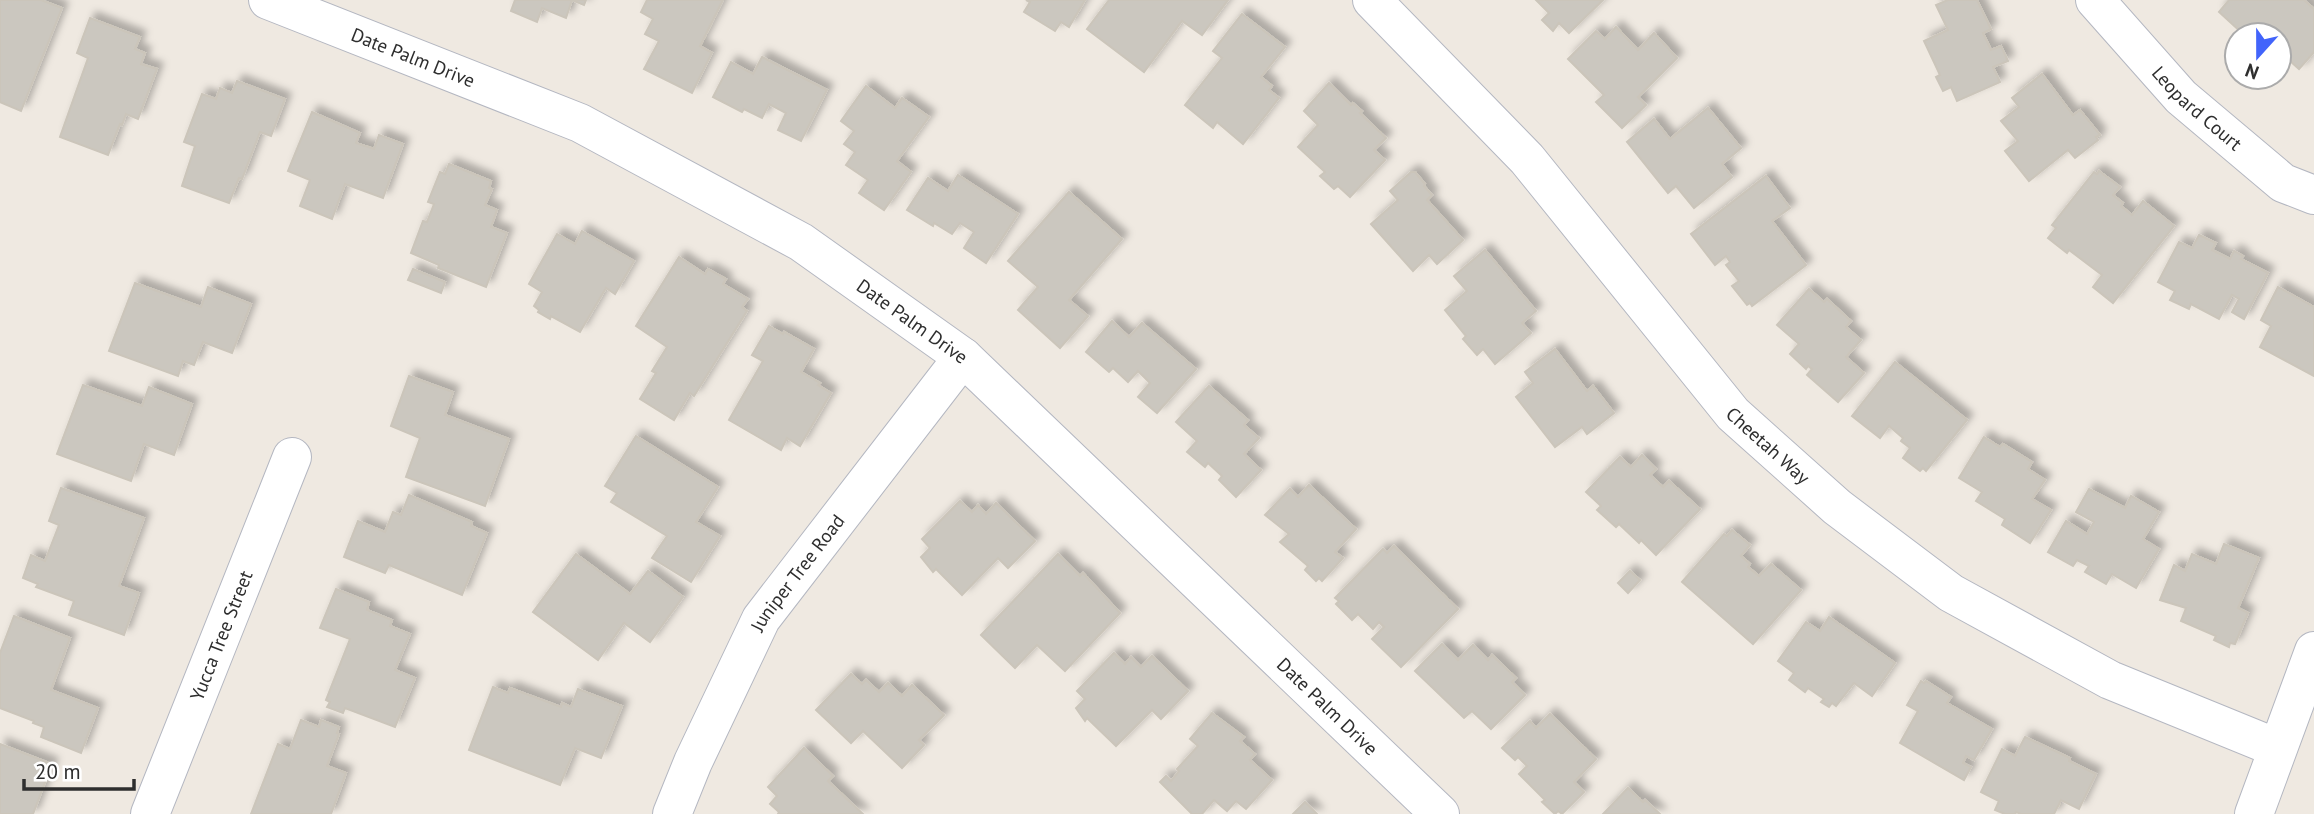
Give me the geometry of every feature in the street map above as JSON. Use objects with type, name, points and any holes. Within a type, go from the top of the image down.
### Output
[{"type":"street","name":"Date Palm Drive","points":[[268,0],[580,123],[802,242],[963,357],[1440,814]]},
{"type":"street","name":"Cheetah Way","points":[[1372,0],[1527,159],[1733,414],[1837,507],[1951,593],[2110,680],[2277,748]]},
{"type":"street","name":"Leopard Court","points":[[2095,0],[2181,97],[2283,183],[2314,195]]},
{"type":"street","name":"Juniper Tree Road","points":[[672,814],[693,762],[761,619],[963,357]]},
{"type":"street","name":"Yucca Tree Street","points":[[150,814],[292,457]]},
{"type":"street","points":[[2255,814],[2314,651]]},
{"type":"building","points":[[0,0],[41,0],[62,8],[21,111],[0,102]]},
{"type":"building","points":[[515,0],[572,0],[566,18],[542,8],[537,22],[511,11]]},
{"type":"building","points":[[572,0],[586,0],[584,5]]},
{"type":"building","points":[[647,0],[723,0],[700,46],[712,53],[692,93],[644,69],[659,41],[645,34],[653,19],[641,12]]},
{"type":"building","points":[[1026,0],[1085,0],[1069,27],[1061,22],[1055,31],[1024,12],[1030,2]]},
{"type":"building","points":[[1109,0],[1228,0],[1202,35],[1182,21],[1144,72],[1087,29]]},
{"type":"building","points":[[1536,0],[1603,0],[1569,33],[1559,23],[1553,31],[1542,20],[1549,13]]},
{"type":"building","points":[[1948,0],[1977,0],[1991,29],[1983,33],[1991,50],[2001,46],[2008,61],[1993,67],[2000,82],[1957,101],[1951,87],[1943,91],[1936,77],[1940,75],[1924,41],[1948,30],[1936,5]]},
{"type":"building","points":[[2229,0],[2304,0],[2314,9],[2314,52],[2299,69],[2293,64],[2293,21],[2229,21],[2219,12]]},
{"type":"building","points":[[1242,14],[1285,47],[1261,77],[1272,86],[1269,90],[1279,98],[1243,144],[1217,122],[1213,128],[1185,105],[1222,58],[1213,51]]},
{"type":"building","points":[[90,18],[140,37],[135,49],[145,53],[141,64],[157,69],[138,119],[126,114],[108,155],[60,137],[88,58],[77,53]]},
{"type":"building","points":[[1616,27],[1638,50],[1654,33],[1677,58],[1638,97],[1646,105],[1622,128],[1596,102],[1604,95],[1568,59],[1596,31],[1605,39]]},
{"type":"building","points":[[762,57],[827,90],[801,141],[778,130],[786,113],[769,104],[762,118],[744,109],[742,112],[713,97],[731,62],[753,74]]},
{"type":"building","points":[[2042,74],[2073,115],[2080,110],[2100,135],[2096,137],[2098,140],[2075,158],[2068,150],[2029,181],[2005,151],[2018,141],[2001,121],[2019,107],[2012,98]]},
{"type":"building","points":[[237,81],[285,99],[271,136],[260,132],[242,179],[239,178],[229,203],[182,186],[195,146],[184,142],[202,94],[216,99],[220,88],[232,93]]},
{"type":"building","points":[[1329,83],[1351,105],[1353,103],[1362,111],[1360,113],[1386,138],[1374,150],[1385,160],[1350,197],[1338,186],[1334,189],[1320,176],[1325,172],[1298,147],[1318,125],[1304,111]]},
{"type":"building","points":[[866,86],[895,108],[902,98],[929,117],[897,161],[911,172],[884,210],[859,193],[868,180],[846,165],[855,152],[844,144],[854,131],[841,121]]},
{"type":"building","points":[[1708,108],[1741,148],[1722,164],[1732,177],[1694,208],[1676,186],[1668,193],[1627,142],[1654,119],[1670,139]]},
{"type":"building","points":[[312,112],[360,133],[356,143],[374,149],[379,135],[403,144],[383,198],[345,184],[332,219],[300,206],[310,180],[288,171]]},
{"type":"building","points":[[449,164],[491,181],[489,188],[492,189],[485,205],[497,210],[491,227],[507,233],[486,287],[438,268],[439,265],[411,253],[423,221],[427,222],[434,204],[428,202],[440,172],[445,174]]},
{"type":"building","points":[[2099,171],[2120,187],[2113,195],[2132,215],[2143,201],[2174,226],[2113,303],[2093,287],[2102,275],[2048,238],[2056,228],[2052,225],[2094,172],[2097,174]]},
{"type":"building","points":[[1411,172],[1415,172],[1432,195],[1427,200],[1463,240],[1437,264],[1429,255],[1413,271],[1371,224],[1398,200],[1390,191]]},
{"type":"building","points":[[958,175],[1018,214],[986,263],[964,248],[974,232],[960,223],[952,234],[907,210],[928,178],[948,191]]},
{"type":"building","points":[[1766,176],[1790,208],[1772,221],[1806,265],[1752,306],[1750,303],[1747,305],[1732,286],[1739,281],[1726,265],[1730,262],[1726,256],[1715,265],[1691,234]]},
{"type":"building","points":[[1069,192],[1122,239],[1069,300],[1088,316],[1060,348],[1018,310],[1038,287],[1008,261]]},
{"type":"building","points":[[582,231],[634,261],[615,294],[606,288],[580,332],[538,312],[534,306],[542,292],[529,284],[557,234],[575,244]]},
{"type":"building","points":[[2199,235],[2216,243],[2212,250],[2230,259],[2234,251],[2243,256],[2241,259],[2268,273],[2244,319],[2232,312],[2239,299],[2232,295],[2219,319],[2191,304],[2189,309],[2170,300],[2175,291],[2158,282],[2179,242],[2192,248]]},
{"type":"building","points":[[1485,250],[1536,311],[1522,323],[1531,333],[1495,364],[1483,349],[1477,355],[1463,339],[1466,336],[1445,310],[1467,291],[1454,276]]},
{"type":"building","points":[[679,257],[705,274],[708,269],[726,279],[723,284],[748,299],[742,307],[747,311],[694,396],[690,393],[674,420],[640,399],[656,373],[652,371],[667,347],[636,326]]},
{"type":"building","points":[[413,269],[445,282],[441,293],[408,280]]},
{"type":"building","points":[[135,283],[201,307],[208,287],[251,304],[232,353],[203,342],[194,365],[183,361],[178,376],[109,351]]},
{"type":"building","points":[[2278,287],[2314,307],[2314,376],[2260,347],[2271,326],[2261,320]]},
{"type":"building","points":[[1809,289],[1824,302],[1827,299],[1851,321],[1846,327],[1861,340],[1846,357],[1864,373],[1838,402],[1807,375],[1812,369],[1808,366],[1806,369],[1790,354],[1799,344],[1777,325]]},
{"type":"building","points":[[1112,321],[1129,337],[1142,323],[1196,369],[1157,413],[1138,397],[1150,383],[1138,371],[1128,382],[1113,368],[1109,372],[1086,352]]},
{"type":"building","points":[[769,326],[814,349],[801,372],[831,393],[800,446],[787,438],[781,450],[729,420],[763,361],[752,355]]},
{"type":"building","points":[[1555,349],[1587,391],[1593,386],[1614,413],[1587,434],[1582,427],[1555,447],[1516,397],[1533,383],[1525,372]]},
{"type":"building","points":[[1895,362],[1967,420],[1926,471],[1923,468],[1920,471],[1903,458],[1910,448],[1889,426],[1880,438],[1852,416]]},
{"type":"building","points":[[409,376],[453,392],[445,415],[509,439],[485,506],[406,477],[420,438],[391,426]]},
{"type":"building","points":[[83,385],[142,406],[149,387],[192,404],[174,455],[144,444],[131,481],[57,454]]},
{"type":"building","points":[[1209,386],[1248,420],[1244,425],[1259,438],[1244,454],[1261,470],[1236,497],[1219,480],[1222,476],[1208,463],[1205,467],[1187,452],[1197,441],[1176,422]]},
{"type":"building","points":[[636,436],[718,487],[696,522],[720,536],[691,582],[652,558],[667,536],[611,502],[617,493],[605,486]]},
{"type":"building","points":[[1984,437],[2000,447],[2003,444],[2032,462],[2028,469],[2045,480],[2032,499],[2051,510],[2030,543],[2002,525],[2005,519],[1976,501],[1982,492],[1959,478]]},
{"type":"building","points":[[1642,455],[1656,469],[1650,475],[1663,487],[1669,481],[1700,509],[1656,555],[1641,540],[1639,543],[1619,524],[1616,527],[1597,510],[1601,506],[1586,492],[1620,457],[1631,467]]},
{"type":"building","points":[[1309,485],[1356,529],[1335,552],[1343,558],[1322,581],[1319,578],[1316,581],[1305,570],[1308,566],[1280,542],[1289,534],[1265,515],[1290,489],[1298,497]]},
{"type":"building","points":[[61,488],[144,518],[119,586],[139,593],[124,635],[69,615],[74,601],[36,587],[38,584],[23,578],[31,555],[45,561],[59,525],[49,521]]},
{"type":"building","points":[[2089,489],[2125,508],[2131,496],[2159,512],[2143,539],[2159,549],[2136,588],[2112,574],[2106,584],[2085,572],[2089,566],[2077,560],[2073,566],[2048,552],[2066,521],[2087,534],[2094,522],[2076,512]]},
{"type":"building","points":[[409,495],[472,522],[471,526],[487,533],[462,595],[389,565],[385,573],[344,557],[358,521],[385,532],[393,512],[401,515]]},
{"type":"building","points":[[960,501],[972,512],[978,505],[986,514],[996,503],[1035,541],[1008,568],[998,558],[962,595],[936,569],[933,572],[921,557],[930,548],[922,539]]},
{"type":"building","points":[[1732,530],[1750,545],[1741,556],[1750,564],[1748,567],[1759,576],[1771,564],[1801,590],[1753,644],[1682,582],[1724,534],[1727,536]]},
{"type":"building","points":[[2224,544],[2259,558],[2238,608],[2248,613],[2235,644],[2230,643],[2229,647],[2214,640],[2216,636],[2181,621],[2186,608],[2160,600],[2174,565],[2185,571],[2192,554],[2216,564]]},
{"type":"building","points":[[1394,546],[1458,609],[1401,667],[1372,639],[1384,627],[1379,622],[1373,629],[1358,614],[1352,620],[1336,604],[1339,601],[1335,598],[1383,549],[1387,553]]},
{"type":"building","points":[[576,554],[630,594],[648,571],[683,597],[650,642],[624,623],[598,660],[533,612]]},
{"type":"building","points":[[1058,554],[1080,576],[1083,573],[1120,613],[1065,671],[1037,645],[1015,668],[981,635]]},
{"type":"building","points":[[1630,571],[1640,580],[1628,593],[1618,583]]},
{"type":"building","points":[[336,589],[369,602],[367,610],[392,620],[390,626],[410,634],[395,670],[415,678],[395,727],[345,708],[343,713],[327,707],[330,702],[326,700],[350,639],[320,628]]},
{"type":"building","points":[[14,616],[70,638],[51,690],[98,708],[81,753],[41,737],[44,727],[0,708],[0,653]]},
{"type":"building","points":[[1829,617],[1895,663],[1872,696],[1854,683],[1836,706],[1832,703],[1829,707],[1821,702],[1824,699],[1808,688],[1805,692],[1789,680],[1794,673],[1778,661],[1806,622],[1820,631]]},
{"type":"building","points":[[1442,644],[1458,660],[1473,645],[1488,660],[1492,655],[1516,678],[1512,682],[1525,695],[1491,729],[1472,711],[1464,718],[1415,671]]},
{"type":"building","points":[[1114,653],[1125,664],[1131,657],[1141,667],[1152,656],[1188,691],[1161,719],[1152,710],[1116,746],[1087,718],[1085,721],[1076,708],[1085,699],[1077,691]]},
{"type":"building","points":[[851,674],[862,684],[866,680],[879,692],[888,683],[902,696],[912,685],[944,715],[919,740],[924,745],[902,768],[863,731],[851,743],[816,710]]},
{"type":"building","points":[[1921,681],[1926,681],[1951,697],[1947,703],[1992,729],[1974,760],[1966,756],[1963,763],[1971,767],[1964,780],[1900,743],[1918,711],[1907,705]]},
{"type":"building","points":[[493,687],[508,693],[510,688],[561,707],[562,703],[571,707],[578,689],[622,706],[601,758],[575,748],[560,785],[469,750]]},
{"type":"building","points":[[1212,713],[1244,737],[1240,741],[1255,754],[1250,760],[1272,780],[1246,809],[1236,801],[1227,811],[1214,800],[1202,814],[1192,814],[1160,782],[1166,776],[1171,781],[1179,771],[1177,769],[1198,746],[1190,739]]},
{"type":"building","points":[[1550,714],[1596,759],[1574,782],[1584,792],[1562,814],[1558,811],[1555,814],[1542,802],[1545,800],[1519,774],[1527,766],[1518,757],[1515,760],[1502,748],[1530,721],[1536,728]]},
{"type":"building","points":[[301,720],[319,727],[321,720],[339,727],[327,766],[346,773],[331,814],[251,814],[278,744],[290,749]]},
{"type":"building","points":[[2025,737],[2070,758],[2069,761],[2096,774],[2079,809],[2061,800],[2054,814],[2005,814],[1995,810],[1999,801],[1981,792],[2002,749],[2015,756]]},
{"type":"building","points":[[0,744],[52,764],[33,814],[0,814]]},
{"type":"building","points":[[804,748],[833,776],[828,781],[863,814],[778,814],[770,804],[777,796],[768,787]]},
{"type":"building","points":[[1628,788],[1643,802],[1645,800],[1660,814],[1603,814]]},
{"type":"building","points":[[1305,802],[1317,814],[1293,814]]}]
